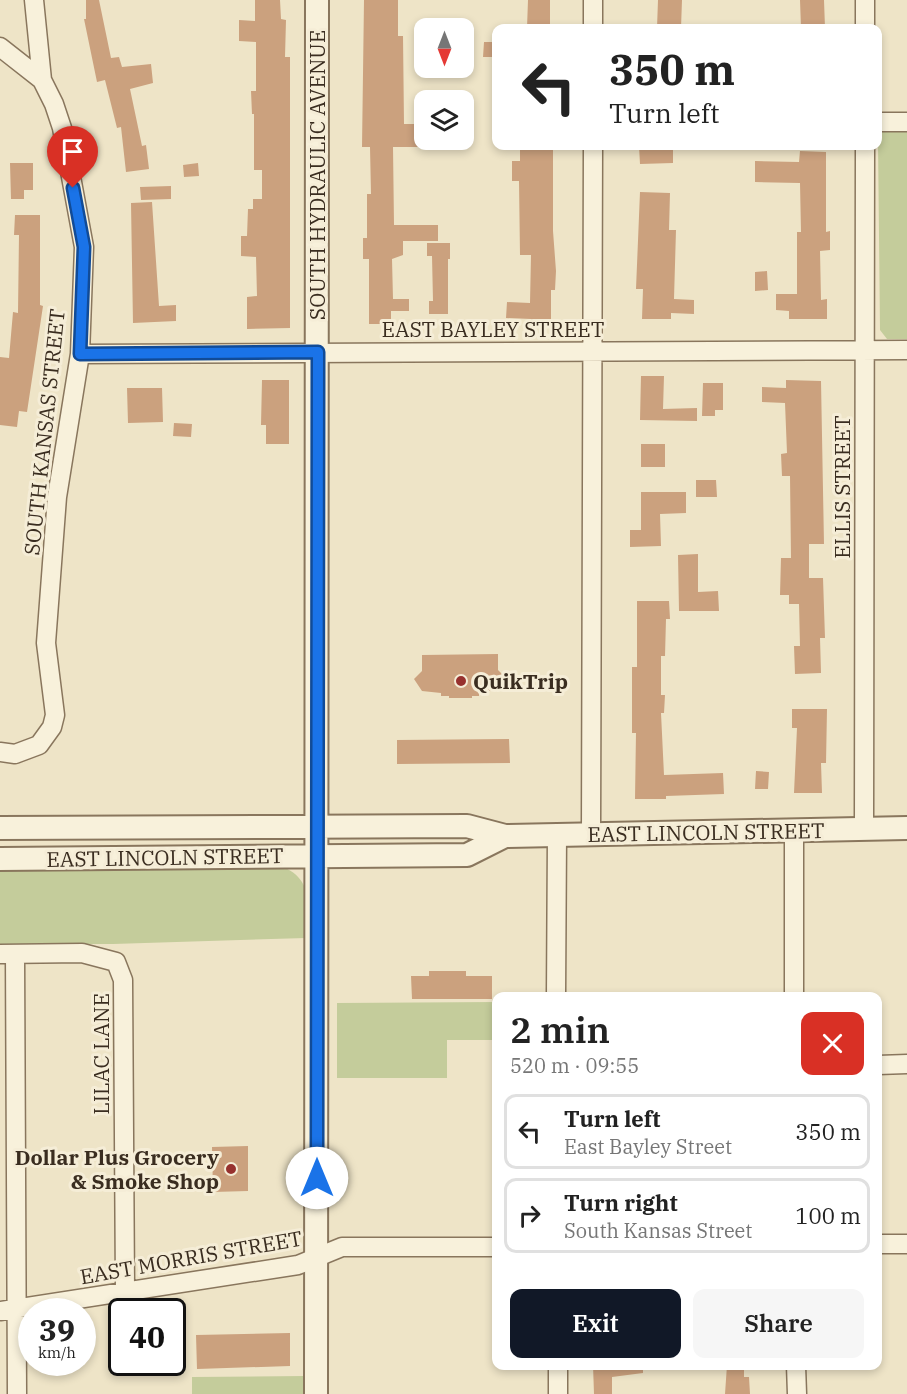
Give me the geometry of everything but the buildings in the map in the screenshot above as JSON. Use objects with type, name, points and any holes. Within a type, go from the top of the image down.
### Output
[{"type":"street","points":[[34,0],[42,80]]},
{"type":"street","name":"SOUTH HYDRAULIC AVENUE","points":[[316,1394],[317,0]]},
{"type":"street","points":[[593,0],[593,24]]},
{"type":"street","points":[[865,0],[865,24]]},
{"type":"street","name":"SOUTH KANSAS STREET","points":[[0,47],[42,80],[62,128],[84,247],[80,354],[57,497],[46,643],[55,715],[52,727],[39,745],[15,754],[0,752]]},
{"type":"street","points":[[882,122],[907,122]]},
{"type":"street","points":[[591,834],[593,150]]},
{"type":"street","name":"ELLIS STREET","points":[[864,829],[865,150]]},
{"type":"street","name":"EAST BAYLEY STREET","points":[[80,354],[907,350]]},
{"type":"street","name":"EAST LINCOLN STREET","points":[[0,828],[467,826],[505,836],[907,828]]},
{"type":"street","points":[[794,829],[794,992]]},
{"type":"street","points":[[556,835],[556,992]]},
{"type":"street","name":"EAST LINCOLN STREET","points":[[0,859],[466,855],[505,836]]},
{"type":"street","name":"LILAC LANE","points":[[8,954],[82,952],[116,962],[123,980],[125,1292]]},
{"type":"street","points":[[8,954],[8,1310],[17,1394]]},
{"type":"street","points":[[882,1065],[907,1064]]},
{"type":"street","points":[[882,1244],[907,1244]]},
{"type":"street","name":"EAST MORRIS STREET","points":[[8,1310],[298,1265],[342,1248],[492,1246]]},
{"type":"street","points":[[558,1370],[558,1394]]},
{"type":"street","points":[[796,1370],[797,1394]]},
{"type":"green space","points":[[907,130],[907,339],[887,339],[880,330],[878,150],[882,150],[882,132]]},
{"type":"green space","points":[[278,865],[299,877],[304,885],[308,904],[306,938],[113,944],[0,944],[0,869]]},
{"type":"green space","points":[[492,1002],[492,1040],[447,1040],[447,1078],[337,1078],[337,1003]]},
{"type":"green space","points":[[305,1376],[305,1394],[192,1394],[192,1377]]},
{"type":"place","name":"QuikTrip","points":[[461,681]]},
{"type":"place","name":"Dollar Plus Grocery & Smoke Shop","points":[[231,1169]]},
{"type":"route","points":[[73,188],[84,247],[80,354],[318,352],[317,1178]]}]
